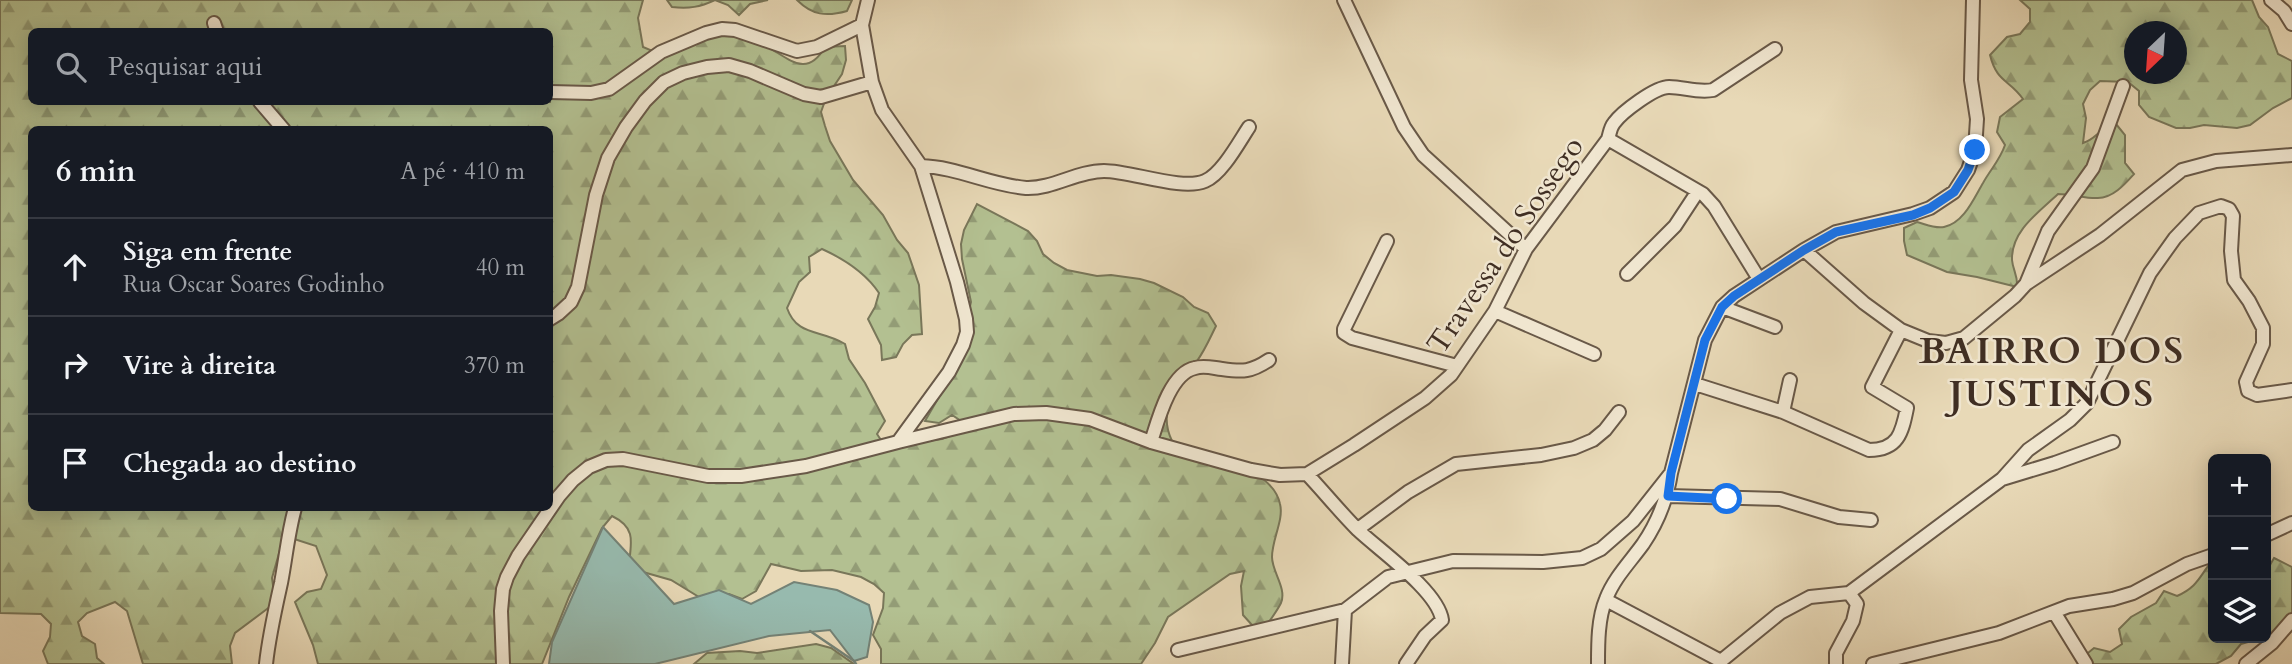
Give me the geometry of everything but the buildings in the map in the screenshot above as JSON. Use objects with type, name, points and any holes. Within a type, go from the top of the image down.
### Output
[{"type":"street","points":[[868,0],[862,24],[872,82],[882,110],[921,166],[957,282],[967,332],[949,372],[898,442]]},
{"type":"street","points":[[1344,0],[1404,127],[1423,155],[1526,249]]},
{"type":"street","points":[[1598,664],[1598,638],[1605,600],[1619,575],[1645,542],[1668,496],[1671,473],[1705,340],[1722,307],[1759,279],[1836,232],[1913,215],[1930,208],[1954,192],[1968,170],[1975,150],[1977,119],[1970,80],[1973,0]]},
{"type":"street","points":[[2271,0],[2284,11],[2292,24]]},
{"type":"street","points":[[553,92],[591,93],[609,89],[661,52],[722,29],[735,30],[797,51],[817,47],[862,24]]},
{"type":"street","name":"Travessa do Sossego","points":[[1307,474],[1425,398],[1451,375],[1495,312],[1526,249],[1608,139],[1611,126],[1617,119],[1661,89],[1670,87],[1703,92],[1713,90],[1775,50]]},
{"type":"street","points":[[553,317],[571,302],[578,287],[596,195],[608,158],[632,118],[664,82],[683,73],[729,65],[804,94],[821,97],[872,82]]},
{"type":"street","points":[[2026,284],[2048,230],[2093,169],[2123,86]]},
{"type":"street","points":[[263,105],[281,126]]},
{"type":"street","points":[[921,166],[1028,188],[1051,185],[1088,172],[1105,171],[1197,183],[1208,180],[1221,167],[1249,127]]},
{"type":"street","name":"Travessa do Sossego","points":[[1608,139],[1698,191],[1714,206],[1759,279]]},
{"type":"street","points":[[1804,250],[1864,303],[1901,330],[1928,341],[1947,343],[1964,338],[2026,284],[2100,235],[2182,170],[2216,161],[2292,155]]},
{"type":"street","points":[[1627,274],[1675,226],[1698,191]]},
{"type":"street","points":[[1605,600],[1721,662],[1780,613],[1800,602],[1810,597],[1849,593],[2002,479],[2028,450],[2070,420],[2087,403],[2150,273],[2175,238],[2199,213],[2221,205],[2229,209],[2233,216],[2231,251],[2234,279],[2263,328],[2263,344],[2246,382],[2248,391],[2257,396],[2292,390]]},
{"type":"street","points":[[1387,242],[1344,333],[1352,338],[1457,366]]},
{"type":"street","points":[[1722,307],[1775,327]]},
{"type":"street","points":[[1495,312],[1594,354]]},
{"type":"street","points":[[1695,384],[1783,412],[1868,450],[1880,450],[1901,434],[1907,408],[1872,387],[1901,330]]},
{"type":"street","points":[[1151,442],[1161,412],[1174,385],[1184,372],[1206,367],[1251,371],[1269,360]]},
{"type":"street","points":[[1783,412],[1790,380]]},
{"type":"street","points":[[1358,529],[1408,492],[1456,464],[1541,455],[1574,448],[1593,440],[1619,412]]},
{"type":"street","points":[[553,505],[573,480],[589,467],[607,460],[623,460],[708,477],[741,476],[806,466],[1014,414],[1046,413],[1090,419],[1151,442],[1251,470],[1280,475],[1307,474],[1358,529],[1406,572],[1437,605],[1442,620],[1425,636],[1406,664]]},
{"type":"street","points":[[2002,479],[2113,442]]},
{"type":"street","points":[[1178,650],[1345,610],[1388,578],[1453,561],[1544,562],[1582,558],[1601,549],[1633,521],[1671,473]]},
{"type":"street","points":[[1668,496],[1780,499],[1839,517],[1871,520]]},
{"type":"street","points":[[267,664],[271,624],[294,511]]},
{"type":"street","points":[[503,664],[503,589],[518,556],[549,511]]},
{"type":"street","points":[[2271,533],[2292,523]]},
{"type":"street","points":[[1874,664],[1999,633],[2069,606],[2133,593],[2187,564],[2208,557]]},
{"type":"street","points":[[1836,664],[1836,653],[1853,621],[1857,604],[1849,593]]},
{"type":"street","points":[[1342,664],[1345,610]]},
{"type":"street","points":[[2054,612],[2086,664]]},
{"type":"street","points":[[2246,664],[2272,643],[2292,620]]},
{"type":"green space","points":[[0,0],[643,0],[638,18],[643,47],[657,53],[710,29],[764,45],[796,63],[811,62],[825,47],[845,46],[846,60],[842,74],[826,98],[821,112],[830,141],[853,180],[883,215],[908,253],[919,285],[922,334],[912,335],[896,357],[882,360],[881,345],[868,319],[879,293],[854,267],[822,249],[809,257],[810,272],[799,282],[787,308],[791,317],[803,328],[845,344],[849,359],[885,421],[877,434],[885,446],[942,439],[956,434],[964,423],[952,415],[939,423],[925,421],[954,371],[971,302],[961,244],[964,230],[977,204],[1028,231],[1043,254],[1067,270],[1154,283],[1208,313],[1216,326],[1168,408],[1168,429],[1172,441],[1250,471],[1274,491],[1281,510],[1272,557],[1282,597],[1266,626],[1252,625],[1243,615],[1241,586],[1244,571],[1230,574],[1168,617],[1141,664],[881,664],[881,649],[873,635],[883,608],[884,593],[874,584],[861,577],[832,570],[801,571],[771,564],[756,591],[742,599],[729,594],[699,597],[671,580],[643,572],[629,563],[630,535],[625,525],[612,516],[602,528],[569,597],[542,664],[318,664],[295,602],[307,592],[321,589],[327,575],[316,546],[288,537],[280,550],[272,578],[274,592],[271,606],[235,633],[230,646],[232,664],[143,664],[127,611],[115,602],[87,613],[78,622],[82,636],[95,644],[97,658],[104,664],[48,664],[43,651],[50,637],[51,624],[41,614],[0,613]]},
{"type":"green space","points":[[667,0],[715,0],[684,8],[672,7]]},
{"type":"green space","points":[[715,0],[768,0],[750,4],[739,15],[728,5]]},
{"type":"green space","points":[[797,0],[852,0],[847,11],[826,14],[814,12]]},
{"type":"green space","points":[[2020,0],[2252,0],[2259,17],[2268,27],[2278,54],[2292,61],[2292,98],[2250,125],[2237,128],[2204,125],[2176,128],[2149,117],[2139,105],[2139,91],[2130,84],[2187,84],[2187,21],[2124,21],[2124,82],[2100,81],[2090,90],[2083,104],[2086,118],[2083,143],[2116,124],[2125,135],[2125,163],[2134,174],[2109,196],[2089,198],[2058,194],[2035,215],[2021,231],[2013,250],[2017,287],[1947,272],[1907,255],[1904,228],[1917,222],[1944,227],[1957,221],[1968,209],[2000,155],[2005,145],[1997,132],[2000,117],[2023,99],[1996,71],[1990,55],[2007,37],[2020,34],[2030,22],[2030,9]]},
{"type":"green space","points":[[2274,558],[2292,567],[2292,623],[2271,634],[2271,580],[2271,563]]},
{"type":"green space","points":[[2208,567],[2208,643],[2244,643],[2231,656],[2216,664],[2091,664],[2083,657],[2094,648],[2110,652],[2122,644],[2119,629],[2131,617],[2156,603],[2164,591],[2177,596],[2198,580]]},
{"type":"green space","points":[[816,644],[831,648],[854,664],[694,664],[707,653],[757,653]]},
{"type":"water","points":[[603,527],[674,604],[719,590],[751,604],[794,582],[837,590],[869,605],[873,622],[867,657],[854,661],[830,630],[769,636],[655,664],[549,664],[552,642]]},
{"type":"waterway","points":[[810,631],[856,664]]},
{"type":"district","name":"BAIRRO DOS JUSTINOS","points":[[2052,372]]},
{"type":"route","points":[[1727,499],[1668,496],[1671,473],[1705,340],[1722,307],[1734,296],[1836,232],[1913,215],[1930,208],[1954,192],[1968,170],[1975,150]]}]
